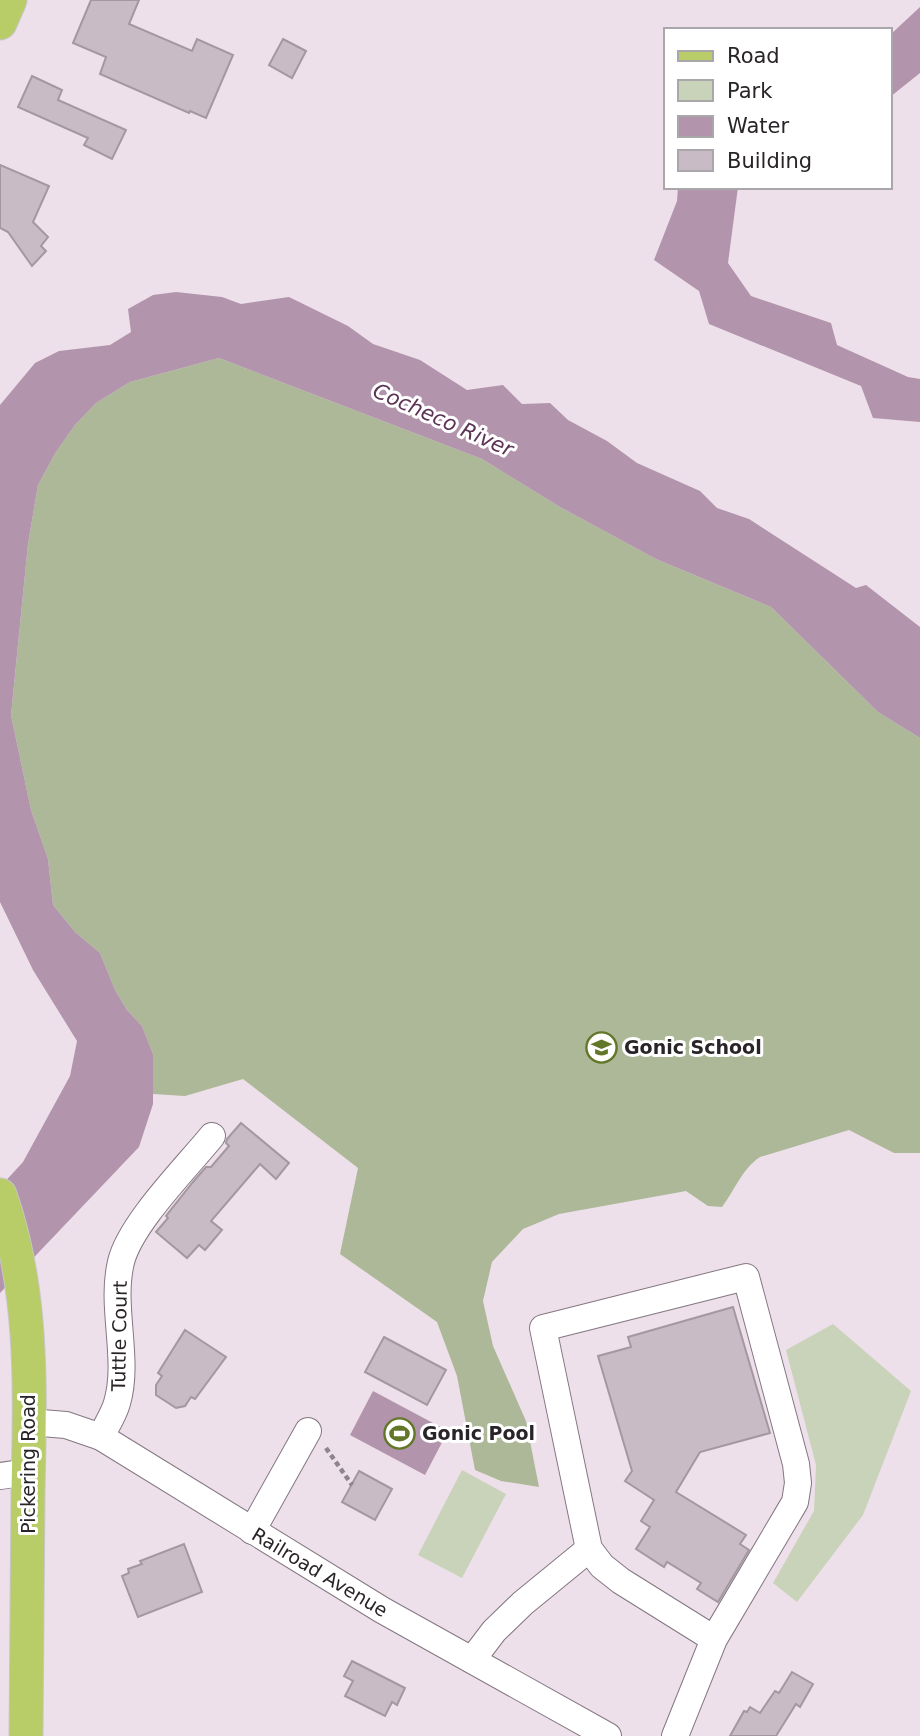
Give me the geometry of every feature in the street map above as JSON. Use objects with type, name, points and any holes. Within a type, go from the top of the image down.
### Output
[{"type":"main road","points":[[0,23],[10,0]]},
{"type":"main road","name":"Pickering Road","points":[[0,1195],[16,1246],[24,1296],[29,1422],[14,1474],[26,1736]]},
{"type":"street","name":"Tuttle Court","points":[[101,1437],[117,1403],[120,1382],[118,1285],[121,1262],[130,1240],[145,1219],[212,1136]]},
{"type":"street","points":[[675,1736],[715,1639],[795,1502],[798,1483],[796,1464],[746,1278],[543,1328],[589,1549],[602,1566],[621,1581],[715,1639]]},
{"type":"street","name":"Railroad Avenue","points":[[29,1422],[66,1426],[101,1437],[382,1610],[608,1736]]},
{"type":"street","points":[[252,1531],[315,1436]]},
{"type":"street","points":[[472,1660],[494,1631],[523,1603],[589,1549]]},
{"type":"path","points":[[315,1436],[352,1485]]},
{"type":"green space","name":"Gonic School","points":[[219,358],[482,459],[560,507],[656,559],[771,607],[878,712],[920,738],[920,1153],[894,1153],[849,1130],[760,1157],[743,1174],[722,1207],[708,1206],[686,1191],[559,1214],[523,1229],[492,1262],[483,1301],[493,1346],[526,1421],[539,1487],[501,1481],[475,1470],[457,1376],[437,1322],[340,1254],[358,1168],[243,1079],[185,1096],[153,1094],[153,1054],[142,1026],[127,1010],[115,990],[100,953],[75,932],[53,905],[48,859],[31,810],[11,715],[28,544],[38,485],[75,425],[96,403],[130,382]]},
{"type":"green space","points":[[833,1324],[911,1391],[863,1515],[797,1602],[773,1583],[814,1511],[816,1465],[786,1350]]},
{"type":"green space","points":[[462,1470],[506,1494],[462,1578],[418,1555]]},
{"type":"water","points":[[920,7],[920,73],[892,95],[892,33]]},
{"type":"water","points":[[678,189],[738,189],[728,263],[751,296],[831,323],[837,345],[908,377],[920,379],[920,422],[873,418],[861,386],[709,324],[699,291],[654,260],[677,201]]},
{"type":"water","name":"Cocheco River","points":[[176,292],[222,297],[241,304],[289,297],[348,326],[373,344],[420,360],[467,390],[503,385],[522,404],[550,403],[568,420],[607,441],[637,463],[700,491],[717,508],[749,519],[856,588],[866,585],[920,627],[920,738],[878,712],[771,607],[656,559],[560,507],[482,459],[219,358],[130,382],[96,403],[75,425],[38,485],[28,544],[11,715],[31,810],[48,859],[53,905],[75,932],[100,953],[115,990],[127,1010],[142,1026],[153,1054],[153,1104],[139,1147],[0,1293],[0,1187],[23,1162],[70,1076],[77,1041],[33,970],[0,902],[0,405],[35,363],[59,351],[110,345],[131,332],[128,309],[153,295]]},
{"type":"water","name":"Gonic Pool","points":[[373,1391],[448,1431],[425,1475],[350,1435]]},
{"type":"building","points":[[91,0],[139,0],[129,24],[192,51],[197,39],[233,55],[206,118],[100,74],[106,57],[73,43]]},
{"type":"building","points":[[283,39],[306,51],[292,78],[269,65]]},
{"type":"building","points":[[32,76],[62,90],[58,100],[126,130],[112,159],[84,145],[88,138],[18,107]]},
{"type":"building","points":[[0,165],[49,186],[33,222],[48,237],[41,246],[46,251],[32,266],[8,232],[0,228]]},
{"type":"building","points":[[241,1123],[289,1163],[276,1179],[260,1164],[211,1221],[222,1230],[205,1250],[199,1245],[187,1258],[156,1232],[193,1182],[206,1167],[211,1167],[229,1146],[227,1139]]},
{"type":"building","points":[[733,1307],[770,1433],[700,1452],[676,1492],[746,1535],[740,1544],[749,1550],[718,1602],[697,1589],[701,1583],[667,1562],[664,1567],[636,1549],[650,1527],[641,1521],[654,1500],[625,1481],[632,1471],[598,1356],[631,1347],[628,1337]]},
{"type":"building","points":[[185,1330],[226,1357],[195,1399],[191,1397],[185,1406],[176,1408],[156,1395],[156,1385],[162,1376],[158,1373]]},
{"type":"building","points":[[384,1337],[446,1370],[427,1405],[365,1372]]},
{"type":"building","points":[[359,1471],[392,1489],[375,1520],[342,1502]]},
{"type":"building","points":[[184,1544],[202,1592],[138,1617],[122,1576],[129,1573],[128,1569],[142,1564],[140,1561]]},
{"type":"building","points":[[352,1661],[405,1688],[397,1705],[392,1702],[385,1716],[345,1696],[353,1681],[344,1676]]},
{"type":"building","points":[[792,1672],[813,1684],[800,1707],[796,1704],[776,1736],[730,1736],[744,1711],[747,1712],[750,1707],[760,1713],[775,1691],[779,1693]]},
{"type":"place","name":"Gonic School","points":[[601,1047]]},
{"type":"place","name":"Gonic Pool","points":[[399,1433]]}]
